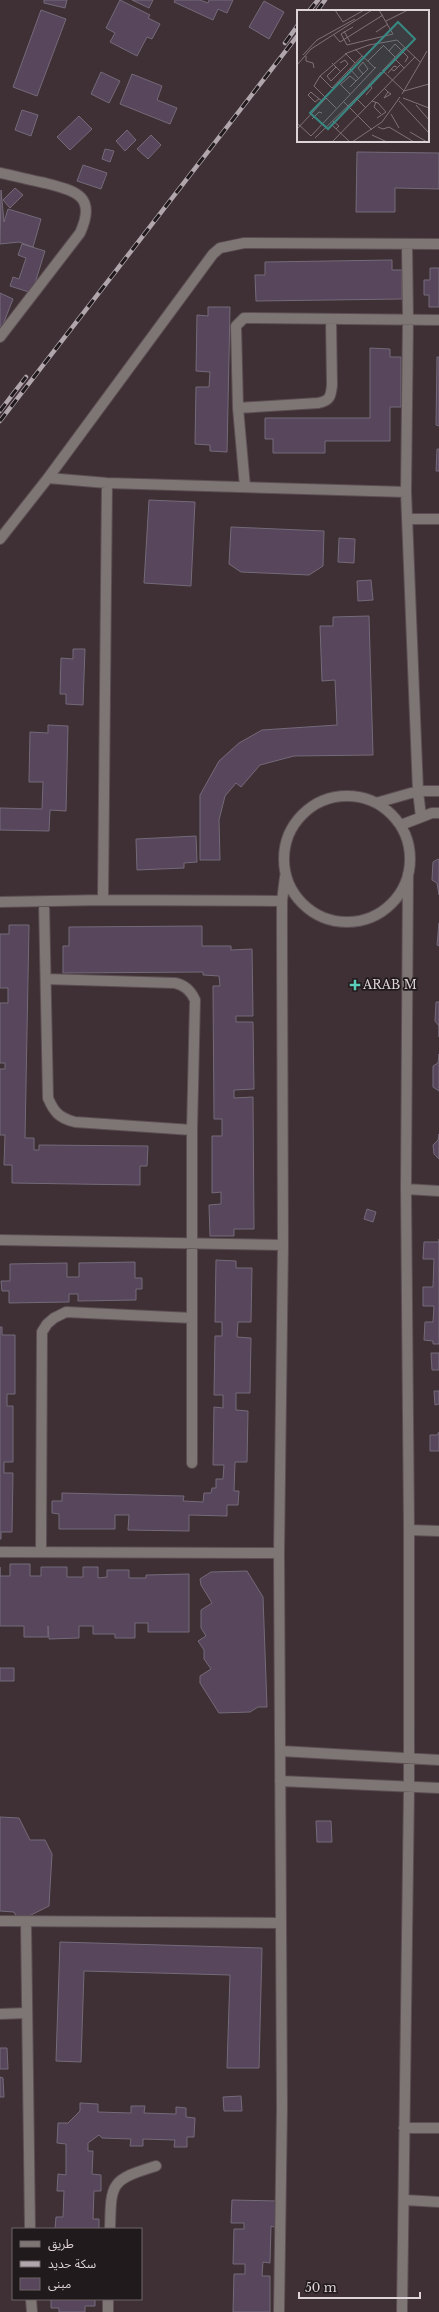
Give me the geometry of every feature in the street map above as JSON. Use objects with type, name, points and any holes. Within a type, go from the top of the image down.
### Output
[{"type":"street","points":[[0,173],[72,190],[83,199],[87,213],[80,233],[0,337]]},
{"type":"street","points":[[0,538],[48,478],[213,254],[220,248],[244,243],[439,244]]},
{"type":"street","points":[[407,244],[408,320],[406,519],[418,792],[421,818]]},
{"type":"street","points":[[245,487],[238,408],[236,326],[239,322],[244,318],[439,320]]},
{"type":"street","points":[[238,408],[318,403],[328,399],[331,395],[332,385],[331,320]]},
{"type":"street","points":[[48,478],[107,483],[406,492]]},
{"type":"street","points":[[103,900],[107,483]]},
{"type":"street","points":[[406,519],[439,519]]},
{"type":"street","points":[[376,803],[418,792],[439,791]]},
{"type":"street","points":[[279,2312],[282,2108],[279,1553],[282,1245],[282,901],[285,878],[283,856],[287,836],[298,817],[315,804],[335,796],[356,796],[376,803],[393,815],[401,825],[406,836],[410,855],[408,874],[406,1189],[409,1530],[409,1788],[402,2312]]},
{"type":"street","points":[[401,825],[439,813]]},
{"type":"street","points":[[285,878],[295,896],[310,911],[328,920],[349,923],[370,918],[388,907],[401,891],[408,874]]},
{"type":"street","points":[[0,902],[103,900],[282,901]]},
{"type":"street","points":[[44,902],[48,1098],[55,1113],[66,1120],[75,1122],[192,1130]]},
{"type":"street","points":[[46,979],[175,983],[182,984],[189,990],[195,1000],[192,1130],[192,1463]]},
{"type":"street","points":[[406,1189],[439,1190]]},
{"type":"street","points":[[0,1240],[192,1245],[282,1245]]},
{"type":"street","points":[[41,1551],[42,1332],[47,1324],[66,1312],[192,1318]]},
{"type":"street","points":[[409,1530],[439,1531]]},
{"type":"street","points":[[0,1552],[279,1553]]},
{"type":"street","points":[[281,1751],[439,1760]]},
{"type":"street","points":[[280,1781],[409,1788],[439,1788]]},
{"type":"street","points":[[0,1921],[26,1923],[280,1923]]},
{"type":"street","points":[[26,1923],[30,2228]]},
{"type":"street","points":[[0,2014],[27,2013]]},
{"type":"street","points":[[404,2128],[439,2128]]},
{"type":"street","points":[[110,2228],[111,2194],[114,2186],[127,2176],[156,2166]]},
{"type":"street","points":[[404,2200],[439,2202]]},
{"type":"street","points":[[31,2300],[32,2312]]},
{"type":"street","points":[[108,2300],[108,2312]]},
{"type":"building","points":[[44,0],[67,0],[65,8],[44,3]]},
{"type":"building","points":[[120,0],[150,15],[148,18],[160,24],[152,39],[147,37],[137,56],[110,42],[115,33],[106,28]]},
{"type":"building","points":[[132,0],[153,0],[149,8]]},
{"type":"building","points":[[175,0],[200,0],[208,3],[209,0],[233,0],[227,13],[218,9],[213,20],[174,2]]},
{"type":"building","points":[[264,1],[284,12],[269,39],[249,27]]},
{"type":"building","points":[[41,10],[66,19],[37,96],[13,87]]},
{"type":"building","points":[[101,72],[120,81],[109,103],[91,94]]},
{"type":"building","points":[[132,74],[162,86],[157,100],[177,108],[170,124],[120,104]]},
{"type":"building","points":[[22,110],[38,115],[31,136],[15,130]]},
{"type":"building","points":[[79,116],[92,129],[70,150],[57,137]]},
{"type":"building","points":[[127,130],[136,140],[125,151],[116,141]]},
{"type":"building","points":[[151,135],[161,145],[148,159],[137,149]]},
{"type":"building","points":[[105,149],[114,151],[110,162],[102,159]]},
{"type":"building","points":[[357,152],[439,153],[439,189],[395,188],[395,212],[356,212]]},
{"type":"building","points":[[83,165],[107,173],[101,189],[77,181]]},
{"type":"building","points":[[15,188],[23,195],[10,208],[3,200]]},
{"type":"building","points":[[1,190],[4,222],[8,209],[41,219],[33,247],[19,242],[0,244]]},
{"type":"building","points":[[22,244],[45,251],[32,293],[10,286],[13,277],[19,279],[26,258],[18,255]]},
{"type":"building","points":[[392,260],[392,270],[402,270],[402,299],[256,301],[255,275],[265,275],[265,262]]},
{"type":"building","points":[[430,268],[439,268],[439,307],[429,307],[429,295],[424,295],[424,280],[430,280]]},
{"type":"building","points":[[0,293],[13,299],[2,327],[0,326]]},
{"type":"building","points":[[208,307],[230,307],[227,452],[210,451],[210,445],[195,444],[196,387],[209,387],[210,372],[196,371],[197,315],[208,316]]},
{"type":"building","points":[[370,348],[390,349],[390,357],[401,357],[401,407],[390,407],[390,441],[325,441],[325,453],[273,453],[273,439],[265,439],[265,418],[370,418]]},
{"type":"building","points":[[437,357],[439,357],[439,426],[436,425]]},
{"type":"building","points":[[437,449],[439,449],[439,471],[436,471]]},
{"type":"building","points":[[149,500],[195,502],[191,586],[144,583]]},
{"type":"building","points":[[231,527],[324,531],[323,566],[309,575],[241,572],[229,564]]},
{"type":"building","points":[[339,538],[355,539],[354,563],[338,562]]},
{"type":"building","points":[[371,580],[373,600],[358,601],[357,581]]},
{"type":"building","points":[[369,616],[373,755],[294,756],[260,765],[241,787],[236,783],[225,796],[219,820],[220,860],[200,860],[200,795],[219,761],[239,743],[262,730],[337,725],[335,680],[322,681],[320,626],[333,626],[333,617]]},
{"type":"building","points":[[73,649],[85,649],[83,705],[66,704],[66,694],[60,694],[61,658],[73,659]]},
{"type":"building","points":[[48,725],[68,726],[66,811],[50,810],[49,831],[0,830],[0,808],[42,809],[43,782],[29,782],[30,732],[48,733]]},
{"type":"building","points":[[196,836],[197,862],[184,863],[184,868],[137,870],[136,839]]},
{"type":"building","points":[[438,859],[439,895],[437,883],[432,880],[433,862]]},
{"type":"building","points":[[439,923],[439,946],[437,945]]},
{"type":"building","points":[[9,925],[29,925],[25,1138],[34,1138],[34,1150],[39,1150],[39,1145],[148,1146],[147,1166],[140,1166],[140,1185],[12,1183],[12,1165],[4,1165],[5,1135],[0,1135],[0,1069],[5,1069],[5,1063],[0,1063],[0,1003],[8,1003],[8,988],[0,988],[0,934],[9,934]]},
{"type":"building","points":[[202,926],[202,946],[231,946],[231,950],[252,949],[253,1016],[236,1016],[236,1022],[253,1022],[254,1089],[234,1090],[234,1098],[253,1097],[254,1229],[234,1229],[234,1236],[210,1236],[209,1205],[221,1204],[221,1192],[212,1193],[212,1136],[222,1136],[222,1119],[214,1119],[213,986],[220,986],[219,976],[203,975],[203,972],[63,973],[63,946],[69,946],[69,927]]},
{"type":"building","points":[[436,1002],[439,1002],[439,1026],[435,1021]]},
{"type":"building","points":[[439,1054],[439,1091],[433,1087],[433,1066],[438,1063]]},
{"type":"building","points":[[439,1134],[439,1159],[434,1154],[433,1145],[438,1140]]},
{"type":"building","points":[[367,1209],[376,1212],[373,1222],[364,1219]]},
{"type":"building","points":[[424,1242],[439,1242],[439,1344],[433,1344],[433,1341],[424,1340],[425,1322],[433,1322],[434,1306],[423,1306],[423,1287],[433,1287],[434,1259],[423,1259]]},
{"type":"building","points":[[216,1260],[236,1261],[236,1268],[252,1268],[251,1322],[238,1322],[237,1337],[251,1338],[250,1393],[236,1393],[236,1410],[248,1411],[247,1462],[235,1462],[234,1491],[239,1491],[238,1505],[227,1505],[227,1516],[189,1515],[189,1531],[128,1530],[129,1515],[115,1515],[115,1529],[59,1529],[59,1514],[52,1513],[52,1501],[62,1501],[62,1493],[184,1496],[183,1501],[203,1502],[204,1493],[211,1493],[212,1488],[216,1488],[216,1479],[223,1479],[224,1465],[213,1465],[214,1407],[223,1408],[223,1395],[214,1395],[215,1336],[222,1336],[222,1322],[215,1322]]},
{"type":"building","points":[[135,1262],[135,1278],[142,1278],[142,1289],[136,1289],[136,1300],[78,1301],[78,1294],[69,1294],[69,1302],[9,1303],[9,1291],[2,1291],[1,1281],[10,1281],[10,1264],[67,1263],[67,1277],[79,1277],[79,1263]]},
{"type":"building","points":[[0,1327],[2,1327],[2,1335],[15,1335],[15,1394],[7,1394],[7,1406],[13,1406],[13,1462],[4,1462],[4,1473],[13,1473],[12,1532],[1,1532],[1,1539],[0,1539]]},
{"type":"building","points":[[431,1353],[439,1353],[439,1370],[432,1370]]},
{"type":"building","points":[[434,1391],[439,1391],[439,1404],[435,1405]]},
{"type":"building","points":[[439,1432],[439,1451],[430,1451],[430,1435],[437,1435]]},
{"type":"building","points":[[10,1564],[30,1564],[30,1576],[41,1576],[41,1567],[67,1567],[67,1577],[83,1577],[83,1567],[98,1567],[98,1578],[107,1577],[107,1570],[129,1570],[129,1578],[146,1578],[146,1575],[189,1574],[189,1632],[148,1632],[148,1623],[135,1623],[135,1638],[115,1638],[115,1634],[93,1634],[93,1626],[79,1626],[79,1638],[49,1639],[48,1626],[48,1637],[24,1637],[24,1626],[0,1626],[0,1576],[10,1576]]},
{"type":"building","points":[[247,1571],[263,1597],[267,1707],[258,1707],[250,1712],[219,1713],[200,1683],[200,1676],[211,1669],[204,1659],[204,1650],[198,1641],[206,1636],[201,1628],[201,1610],[212,1603],[201,1585],[200,1579],[211,1572]]},
{"type":"building","points":[[0,1668],[14,1668],[14,1681],[0,1681]]},
{"type":"building","points":[[0,1817],[19,1818],[30,1840],[45,1840],[52,1854],[49,1906],[29,1916],[16,1916],[14,1912],[0,1911]]},
{"type":"building","points":[[316,1821],[331,1821],[332,1842],[317,1842]]},
{"type":"building","points":[[60,1942],[262,1948],[259,2068],[227,2068],[230,1975],[84,1971],[81,2062],[56,2061]]},
{"type":"building","points":[[0,2048],[7,2048],[8,2069],[0,2069]]},
{"type":"building","points":[[0,2077],[3,2078],[4,2097],[0,2097]]},
{"type":"building","points":[[241,2096],[242,2111],[224,2111],[223,2097]]},
{"type":"building","points":[[80,2103],[98,2104],[98,2112],[131,2113],[131,2106],[145,2106],[144,2113],[176,2114],[176,2107],[186,2108],[186,2117],[195,2118],[194,2137],[187,2137],[187,2147],[174,2147],[175,2140],[143,2139],[143,2146],[130,2146],[131,2139],[102,2138],[99,2135],[88,2143],[88,2151],[93,2151],[92,2174],[101,2175],[101,2191],[94,2191],[93,2219],[99,2219],[99,2228],[55,2228],[56,2217],[63,2217],[64,2191],[57,2191],[58,2174],[66,2175],[66,2144],[57,2143],[58,2123],[68,2123],[80,2111]]},
{"type":"building","points":[[232,2200],[277,2201],[277,2228],[271,2226],[270,2263],[263,2262],[262,2276],[270,2276],[270,2312],[233,2312],[234,2274],[245,2274],[245,2264],[233,2264],[234,2229],[244,2229],[244,2223],[231,2223]]},
{"type":"building","points":[[51,2300],[95,2300],[95,2306],[85,2306],[85,2312],[59,2312],[59,2308],[51,2308]]},
{"type":"railway","points":[[310,10],[318,0]]},
{"type":"railway","points":[[318,10],[325,0]]},
{"type":"railway","points":[[285,43],[297,26]]},
{"type":"railway","points":[[0,421],[297,36]]},
{"type":"railway","points":[[0,411],[26,377]]},
{"type":"place","name":"ARAB M","points":[[355,985]]}]
